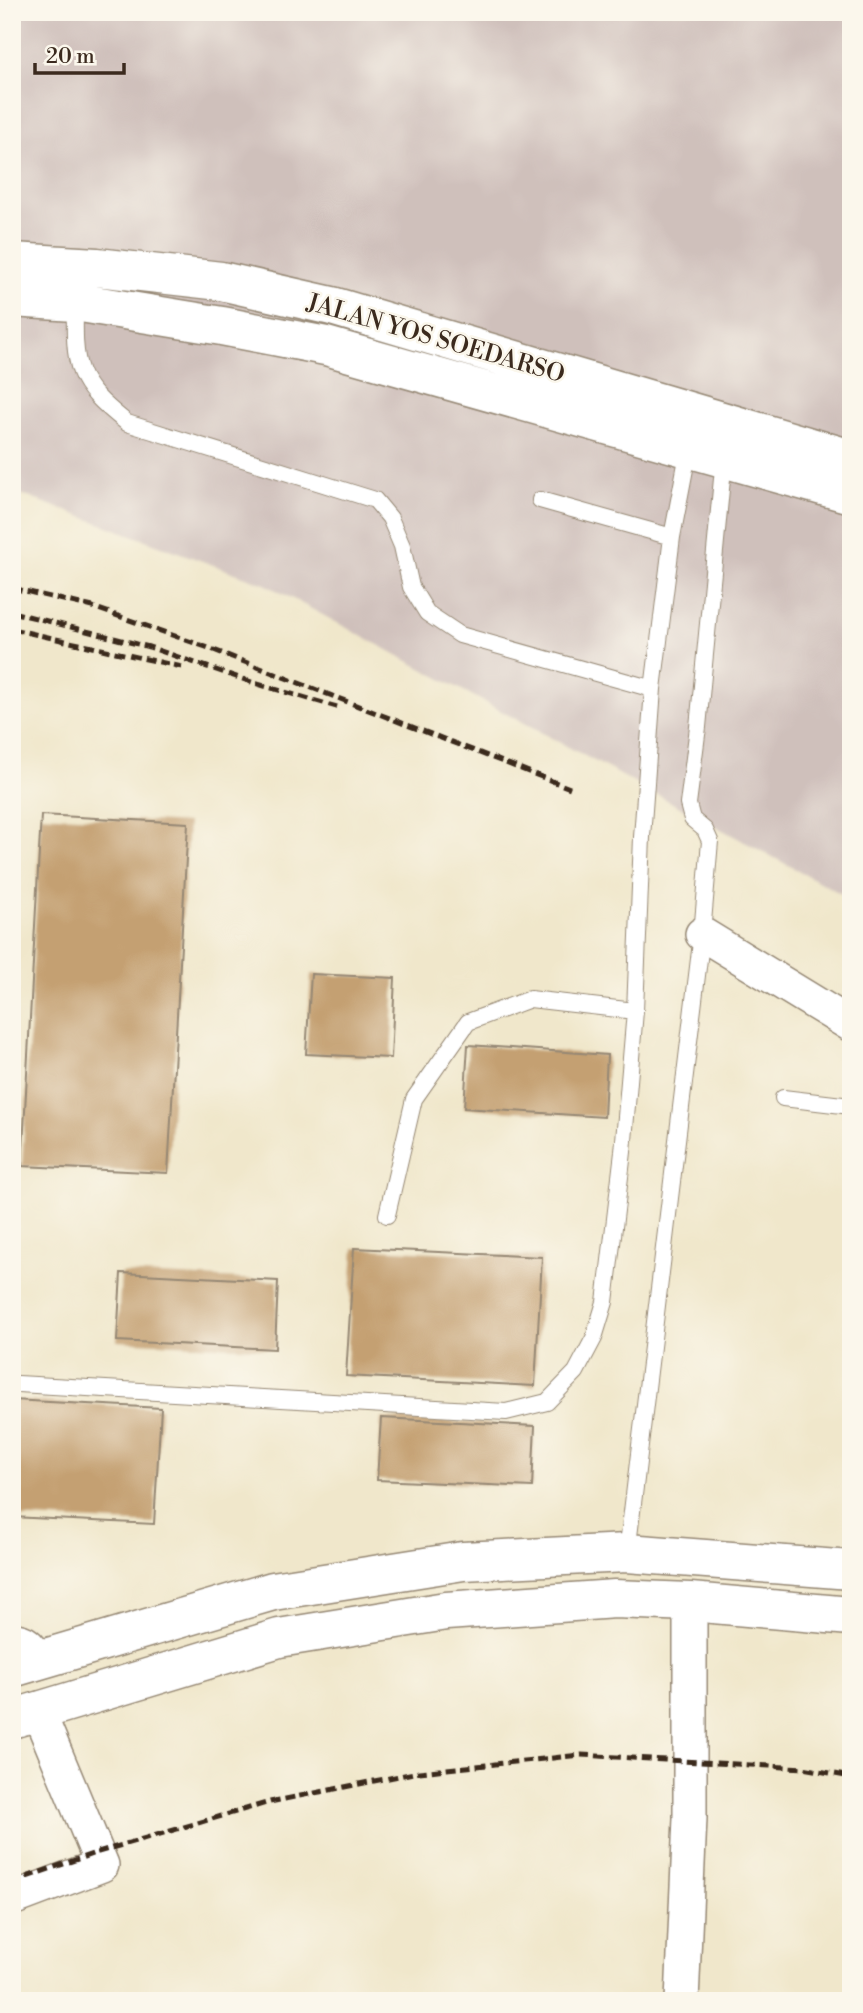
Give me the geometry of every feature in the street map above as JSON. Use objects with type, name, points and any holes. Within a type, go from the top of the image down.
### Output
[{"type":"highway","name":"JALAN YOS SOEDARSO","points":[[12,262],[96,267],[221,281],[332,306],[709,437],[851,494]]},
{"type":"highway","name":"JALAN YOS SOEDARSO","points":[[12,298],[75,302],[222,326],[326,346],[709,437],[851,459]]},
{"type":"highway","points":[[21,1656],[274,1591],[463,1561],[627,1553],[851,1570]]},
{"type":"highway","points":[[25,1715],[292,1636],[446,1611],[615,1598],[690,1601],[851,1616]]},
{"type":"street","points":[[702,934],[851,1025]]},
{"type":"street","points":[[682,2001],[690,1818],[690,1601]]},
{"type":"street","points":[[12,1899],[102,1866],[25,1715]]},
{"type":"lane","points":[[75,302],[74,350],[82,376],[98,400],[127,423],[375,500],[390,517],[402,546],[411,587],[427,613],[460,635],[653,689]]},
{"type":"lane","points":[[18,1384],[506,1412],[547,1402],[576,1372],[594,1338],[605,1303],[623,1152],[635,1011],[642,837],[653,689],[672,537],[709,437]]},
{"type":"lane","points":[[627,1553],[702,934],[710,841],[705,830],[692,819],[688,804],[698,727],[709,437]]},
{"type":"lane","points":[[540,500],[672,537]]},
{"type":"lane","points":[[387,1215],[414,1099],[468,1022],[530,999],[635,1011]]},
{"type":"lane","points":[[783,1098],[851,1106]]},
{"type":"shaded area","points":[[12,12],[851,12],[851,899],[265,584],[12,491]]},
{"type":"building","points":[[41,815],[188,823],[168,1173],[22,1166]]},
{"type":"building","points":[[311,974],[395,978],[391,1058],[306,1054]]},
{"type":"building","points":[[468,1045],[607,1055],[604,1117],[464,1108]]},
{"type":"building","points":[[354,1248],[542,1257],[535,1386],[346,1376]]},
{"type":"building","points":[[121,1273],[278,1281],[275,1349],[117,1341]]},
{"type":"building","points":[[12,1400],[161,1408],[154,1524],[12,1517]]},
{"type":"building","points":[[381,1418],[535,1426],[532,1487],[377,1480]]},
{"type":"railway","points":[[12,588],[93,607],[206,647],[570,788]]},
{"type":"railway","points":[[12,612],[149,647],[254,683],[337,707]]},
{"type":"railway","points":[[12,629],[182,667]]},
{"type":"railway","points":[[12,1882],[98,1852],[270,1802],[419,1772],[581,1755],[803,1768],[851,1777]]}]
